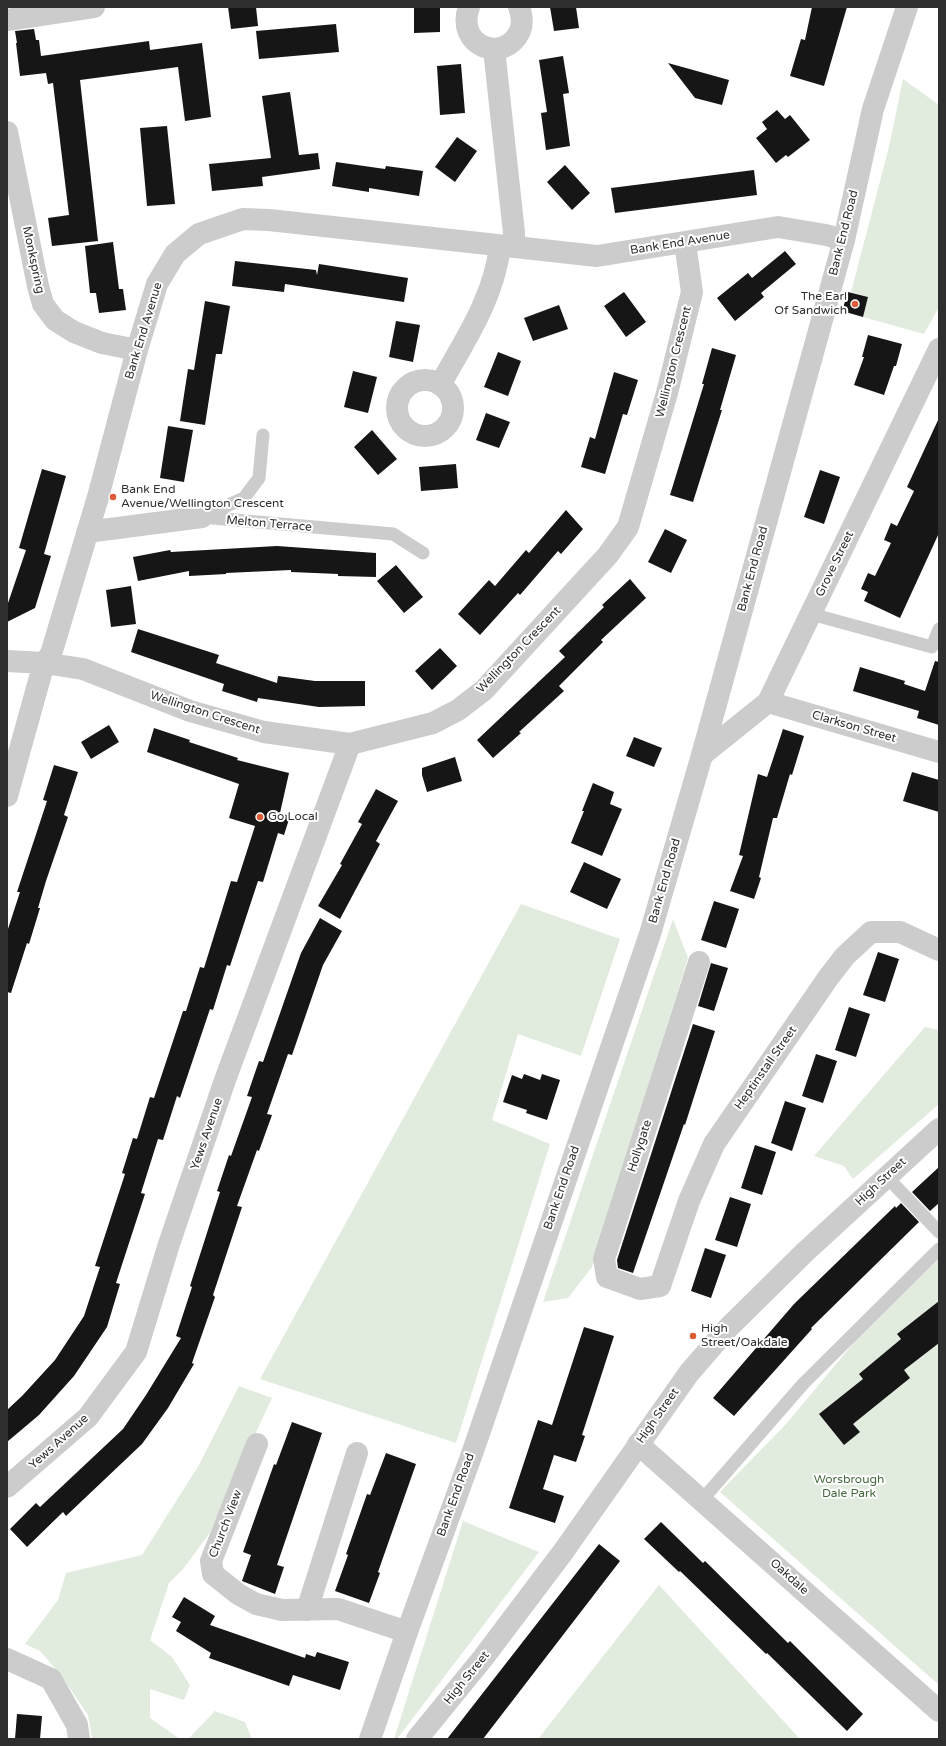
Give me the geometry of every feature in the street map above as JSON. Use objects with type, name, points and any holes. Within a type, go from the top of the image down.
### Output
[{"type":"street","points":[[7,20],[94,7]]},
{"type":"street","points":[[469,7],[466,15],[466,25],[469,34],[475,42],[484,47],[494,49],[510,43],[517,37],[521,29],[522,20],[518,7]]},
{"type":"street","name":"Bank End Road","points":[[370,1739],[478,1436],[647,942],[702,755],[844,240],[873,109],[907,7]]},
{"type":"street","points":[[440,385],[485,304],[498,262],[514,233],[494,49]]},
{"type":"street","name":"Monkspring","points":[[7,132],[38,286],[43,304],[55,320],[74,332],[102,343],[138,350]]},
{"type":"street","name":"Bank End Avenue","points":[[7,796],[44,663],[50,654],[87,532],[157,284],[175,254],[199,234],[243,219],[270,220],[597,256],[778,227],[826,235],[844,240]]},
{"type":"street","name":"Wellington Crescent","points":[[7,661],[44,663],[83,669],[190,711],[264,732],[350,744],[433,723],[463,706],[484,690],[608,555],[628,527],[667,393],[692,292],[685,243]]},
{"type":"street","name":"Grove Street","points":[[702,755],[768,702],[939,349]]},
{"type":"street","name":"Melton Terrace","points":[[87,532],[202,517]]},
{"type":"street","name":"Clarkson Street","points":[[768,702],[939,752]]},
{"type":"street","name":"Yews Avenue","points":[[7,1487],[88,1417],[136,1352],[169,1244],[225,1080],[350,744]]},
{"type":"street","name":"Heptinstall Street","points":[[660,1286],[689,1201],[714,1144],[828,978],[845,956],[871,932],[900,932],[939,950]]},
{"type":"street","name":"Hollygate","points":[[660,1286],[640,1289],[607,1278],[604,1259],[699,962]]},
{"type":"street","name":"High Street","points":[[417,1739],[498,1639],[563,1552],[688,1373],[728,1328],[804,1253],[939,1130]]},
{"type":"street","name":"Church View","points":[[257,1444],[211,1561],[213,1574],[238,1594],[256,1604],[282,1610],[338,1609],[407,1632]]},
{"type":"street","name":"Oakdale","points":[[638,1444],[939,1711]]},
{"type":"street","points":[[307,1610],[357,1452]]},
{"type":"street","points":[[7,1659],[51,1678],[77,1725],[79,1739]]},
{"type":"lane","points":[[202,517],[244,498],[259,478],[263,435]]},
{"type":"lane","name":"Melton Terrace","points":[[202,517],[393,534],[422,553]]},
{"type":"lane","points":[[810,614],[935,648],[939,630]]},
{"type":"lane","points":[[888,1177],[939,1232]]},
{"type":"lane","points":[[702,1500],[803,1384],[939,1249]]},
{"type":"green space","points":[[903,79],[939,105],[939,307],[924,334],[863,317],[868,297],[851,292],[889,147]]},
{"type":"green space","points":[[521,904],[620,939],[581,1056],[518,1034],[492,1120],[550,1144],[456,1443],[260,1379]]},
{"type":"green space","points":[[673,919],[688,958],[592,1267],[568,1298],[543,1302]]},
{"type":"green space","points":[[925,1027],[939,1030],[939,1104],[853,1179],[844,1166],[814,1156]]},
{"type":"green space","name":"Worsbrough Dale Park","points":[[939,1256],[939,1685],[720,1492],[787,1423],[866,1328]]},
{"type":"green space","points":[[239,1386],[272,1398],[209,1534],[184,1568],[169,1583],[150,1640],[172,1657],[190,1685],[184,1700],[150,1689],[150,1718],[180,1739],[92,1739],[88,1715],[60,1674],[40,1651],[25,1644],[58,1600],[66,1573],[142,1555],[199,1465]]},
{"type":"green space","points":[[463,1521],[539,1552],[397,1739],[394,1739]]},
{"type":"green space","points":[[659,1585],[800,1739],[538,1739]]},
{"type":"green space","points":[[215,1711],[245,1722],[252,1739],[188,1739]]},
{"type":"building","points":[[228,7],[256,7],[258,26],[231,29]]},
{"type":"building","points":[[414,7],[440,7],[440,32],[414,33]]},
{"type":"building","points":[[550,7],[576,7],[579,28],[554,31]]},
{"type":"building","points":[[812,7],[847,7],[824,86],[790,76],[801,39],[805,40]]},
{"type":"building","points":[[336,24],[339,52],[259,59],[256,31]]},
{"type":"building","points":[[34,29],[36,40],[39,40],[41,56],[149,41],[150,50],[202,43],[211,117],[185,121],[178,67],[80,80],[98,241],[52,246],[48,218],[69,215],[53,83],[48,84],[46,73],[20,76],[15,31]]},
{"type":"building","points":[[563,56],[569,93],[563,94],[570,146],[546,150],[541,113],[547,112],[539,60]]},
{"type":"building","points":[[668,63],[729,80],[722,105],[695,98]]},
{"type":"building","points":[[461,64],[465,113],[440,115],[437,66]]},
{"type":"building","points":[[290,92],[299,155],[318,153],[320,169],[262,177],[263,186],[212,191],[209,164],[271,158],[262,96]]},
{"type":"building","points":[[777,110],[785,119],[790,115],[810,140],[788,157],[786,155],[776,163],[756,138],[767,129],[762,122]]},
{"type":"building","points":[[167,126],[175,204],[147,206],[140,128]]},
{"type":"building","points":[[457,137],[477,151],[455,182],[435,167]]},
{"type":"building","points":[[336,162],[385,169],[386,166],[423,171],[419,196],[369,188],[369,192],[332,186]]},
{"type":"building","points":[[565,165],[590,193],[572,210],[547,182]]},
{"type":"building","points":[[754,170],[757,195],[615,213],[611,188]]},
{"type":"building","points":[[113,242],[119,289],[123,289],[126,310],[99,313],[96,293],[90,293],[85,246]]},
{"type":"building","points":[[785,251],[796,264],[761,293],[764,297],[735,321],[717,298],[748,273],[752,278]]},
{"type":"building","points":[[235,261],[316,270],[317,275],[319,264],[408,278],[404,302],[285,284],[284,292],[232,286]]},
{"type":"building","points":[[624,292],[646,322],[626,337],[604,306]]},
{"type":"building","name":"The Earl Of Sandwich","points":[[848,292],[868,297],[863,317],[842,311]]},
{"type":"building","points":[[205,301],[230,306],[222,354],[216,354],[205,425],[180,421],[188,369],[194,370]]},
{"type":"building","points":[[559,305],[568,329],[533,341],[524,318]]},
{"type":"building","points":[[396,321],[420,325],[413,362],[389,357]]},
{"type":"building","points":[[868,335],[902,344],[896,366],[894,366],[884,395],[854,385],[864,357],[862,357]]},
{"type":"building","points":[[712,348],[736,355],[720,410],[722,410],[693,502],[670,495],[704,384],[702,384]]},
{"type":"building","points":[[498,352],[521,361],[508,396],[484,387]]},
{"type":"building","points":[[353,371],[377,377],[368,413],[344,407]]},
{"type":"building","points":[[614,372],[638,380],[627,415],[623,414],[605,474],[581,467],[590,437],[595,439]]},
{"type":"building","points":[[486,413],[510,422],[499,448],[476,440]]},
{"type":"building","points":[[939,418],[939,533],[900,618],[864,601],[868,592],[861,589],[868,573],[875,576],[891,543],[884,540],[891,523],[897,526],[914,491],[907,487]]},
{"type":"building","points":[[168,426],[193,430],[184,482],[160,478]]},
{"type":"building","points":[[372,430],[397,459],[378,475],[354,447]]},
{"type":"building","points":[[456,464],[458,488],[421,491],[419,467]]},
{"type":"building","points":[[42,469],[66,476],[44,554],[51,556],[35,608],[7,622],[7,606],[26,550],[19,548]]},
{"type":"building","points":[[820,470],[840,477],[824,524],[804,517]]},
{"type":"building","points":[[566,510],[583,529],[561,554],[558,551],[520,595],[518,593],[480,635],[458,614],[489,580],[495,586],[526,550],[529,553]]},
{"type":"building","points":[[665,529],[687,540],[671,573],[648,562]]},
{"type":"building","points":[[277,546],[376,553],[376,577],[338,576],[338,574],[291,572],[291,570],[189,576],[189,571],[138,581],[133,557],[170,550],[171,552]]},
{"type":"building","points":[[396,565],[423,597],[404,613],[377,581]]},
{"type":"building","points":[[630,579],[646,598],[601,640],[603,642],[559,686],[564,691],[493,758],[477,740],[565,657],[559,651],[604,607],[602,605]]},
{"type":"building","points":[[131,586],[136,624],[111,627],[106,590]]},
{"type":"building","points":[[138,629],[219,655],[216,663],[277,683],[278,676],[315,681],[365,681],[365,706],[319,707],[258,698],[257,702],[222,691],[224,684],[131,652]]},
{"type":"building","points":[[440,648],[457,666],[432,690],[415,671]]},
{"type":"building","points":[[935,661],[939,662],[939,725],[917,718],[919,711],[853,691],[860,667],[905,681],[904,684],[925,691]]},
{"type":"building","points":[[109,725],[119,742],[91,759],[81,742]]},
{"type":"building","points":[[154,728],[190,740],[189,742],[238,758],[237,760],[289,773],[280,813],[290,816],[284,835],[278,833],[263,882],[258,881],[230,966],[227,965],[213,1010],[210,1009],[180,1098],[177,1096],[163,1140],[158,1139],[141,1193],[145,1194],[116,1283],[120,1284],[107,1327],[74,1376],[39,1415],[7,1442],[7,1410],[55,1360],[84,1316],[100,1267],[95,1266],[125,1174],[122,1173],[133,1138],[137,1139],[150,1097],[154,1098],[183,1011],[186,1011],[200,967],[204,968],[231,881],[237,882],[255,826],[229,818],[239,784],[147,752]]},
{"type":"building","points":[[783,729],[804,736],[792,775],[790,774],[777,818],[773,818],[759,877],[761,878],[754,899],[730,891],[743,856],[739,855],[758,774],[767,777]]},
{"type":"building","points":[[634,737],[662,748],[654,767],[626,756]]},
{"type":"building","points":[[455,757],[462,781],[427,792],[422,775],[422,768]]},
{"type":"building","points":[[54,765],[78,772],[64,815],[68,817],[46,881],[38,908],[40,908],[29,944],[27,943],[11,993],[7,992],[7,932],[20,892],[17,892],[47,801],[43,800]]},
{"type":"building","points":[[912,772],[939,780],[939,812],[903,801]]},
{"type":"building","points":[[593,783],[614,792],[610,804],[622,809],[602,856],[571,843]]},
{"type":"building","points":[[376,789],[398,801],[376,841],[380,844],[340,919],[318,906],[342,865],[340,864],[362,824],[358,822]]},
{"type":"building","points":[[584,862],[621,879],[607,909],[570,892]]},
{"type":"building","points":[[714,901],[739,909],[726,948],[701,940]]},
{"type":"building","points":[[320,918],[342,931],[323,965],[292,1055],[288,1054],[267,1114],[272,1115],[259,1151],[257,1150],[237,1206],[242,1207],[213,1295],[215,1297],[192,1363],[194,1364],[168,1408],[142,1444],[66,1516],[63,1512],[27,1547],[10,1529],[36,1503],[40,1507],[123,1429],[181,1338],[176,1336],[192,1287],[190,1286],[220,1192],[217,1191],[229,1155],[231,1156],[252,1097],[247,1096],[259,1061],[263,1062],[301,953]]},
{"type":"building","points":[[878,952],[899,959],[885,1002],[863,995]]},
{"type":"building","points":[[711,963],[728,968],[714,1011],[698,1006]]},
{"type":"building","points":[[849,1007],[870,1014],[856,1057],[835,1050]]},
{"type":"building","points":[[693,1024],[715,1031],[685,1125],[684,1124],[633,1273],[618,1268],[617,1260]]},
{"type":"building","points":[[816,1054],[837,1061],[823,1103],[802,1096]]},
{"type":"building","points":[[524,1074],[540,1080],[542,1074],[560,1080],[547,1120],[526,1113],[527,1110],[503,1102],[512,1075],[522,1079]]},
{"type":"building","points":[[785,1101],[806,1108],[792,1151],[771,1143]]},
{"type":"building","points":[[755,1145],[776,1152],[762,1195],[741,1188]]},
{"type":"building","points":[[939,1167],[939,1203],[930,1211],[912,1192]]},
{"type":"building","points":[[730,1197],[751,1204],[737,1247],[715,1240]]},
{"type":"building","points":[[901,1203],[919,1222],[811,1328],[812,1329],[734,1416],[713,1398],[794,1304],[895,1206],[896,1208]]},
{"type":"building","points":[[705,1248],[726,1255],[711,1298],[691,1291]]},
{"type":"building","points":[[939,1301],[939,1343],[904,1370],[910,1378],[853,1424],[860,1432],[844,1445],[819,1414],[863,1379],[859,1374],[901,1339],[897,1334]]},
{"type":"building","points":[[584,1327],[614,1336],[582,1435],[585,1436],[576,1462],[554,1455],[543,1489],[564,1496],[555,1523],[509,1508],[538,1420],[552,1425]]},
{"type":"building","points":[[292,1422],[322,1433],[277,1565],[284,1567],[275,1594],[242,1581],[251,1555],[243,1552],[274,1464],[276,1465]]},
{"type":"building","points":[[386,1453],[416,1464],[378,1572],[380,1573],[369,1603],[335,1591],[367,1494],[370,1495]]},
{"type":"building","points":[[661,1522],[703,1563],[705,1561],[788,1643],[790,1641],[863,1714],[847,1731],[767,1653],[766,1654],[680,1571],[679,1572],[644,1539]]},
{"type":"building","points":[[599,1544],[620,1561],[483,1739],[447,1739]]},
{"type":"building","points":[[184,1597],[215,1616],[210,1625],[305,1658],[306,1654],[315,1657],[317,1652],[349,1662],[340,1690],[293,1675],[289,1686],[209,1658],[211,1653],[176,1631],[181,1622],[172,1617]]},
{"type":"building","points":[[17,1714],[42,1716],[40,1739],[15,1739]]},
{"type":"place","name":"The Earl Of Sandwich","points":[[855,304]]},
{"type":"place","name":"Bank End Avenue/Wellington Crescent","points":[[113,497]]},
{"type":"place","name":"Go Local","points":[[260,817]]},
{"type":"place","name":"High Street/Oakdale","points":[[693,1336]]}]
